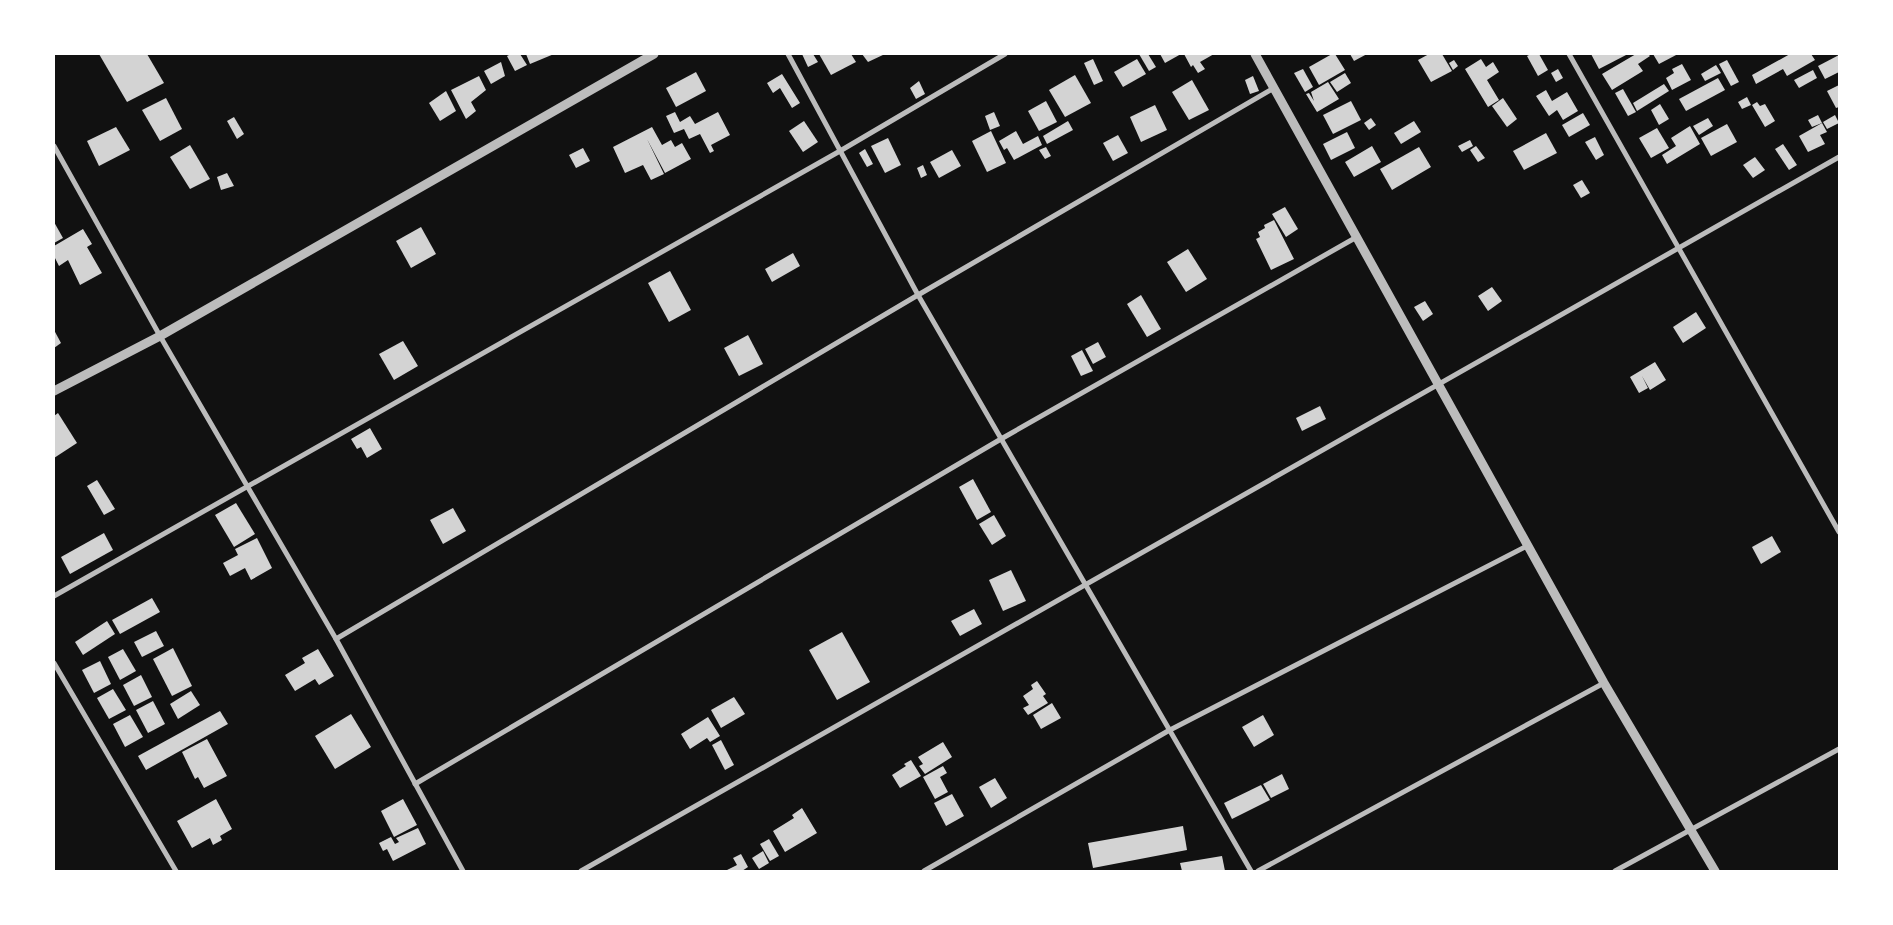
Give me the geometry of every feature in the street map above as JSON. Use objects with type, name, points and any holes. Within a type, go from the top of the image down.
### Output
[{"type":"street","points":[[54,391],[160,336],[654,54]]},
{"type":"street","points":[[788,54],[918,295],[1168,731],[1251,871]]},
{"type":"street","points":[[54,596],[246,485],[840,152],[1006,54]]},
{"type":"street","points":[[1254,54],[1604,683],[1715,871]]},
{"type":"street","points":[[1569,54],[1680,247],[1839,532]]},
{"type":"street","points":[[336,639],[918,295],[1274,88]]},
{"type":"street","points":[[54,146],[160,336],[336,639],[463,871]]},
{"type":"street","points":[[581,871],[1839,157]]},
{"type":"street","points":[[414,784],[1001,439],[1355,238]]},
{"type":"street","points":[[924,871],[1168,731],[1527,546]]},
{"type":"street","points":[[54,664],[176,871]]},
{"type":"street","points":[[1258,871],[1604,683]]},
{"type":"street","points":[[1615,871],[1839,749]]},
{"type":"building","points":[[99,54],[147,54],[164,83],[127,102]]},
{"type":"building","points":[[520,54],[527,65],[515,71],[507,56]]},
{"type":"building","points":[[526,54],[554,54],[530,64]]},
{"type":"building","points":[[802,54],[813,54],[818,62],[808,67]]},
{"type":"building","points":[[819,54],[851,54],[856,62],[831,75]]},
{"type":"building","points":[[862,54],[885,54],[868,62]]},
{"type":"building","points":[[1139,54],[1148,54],[1156,67],[1149,71]]},
{"type":"building","points":[[1160,54],[1181,54],[1165,63]]},
{"type":"building","points":[[1184,54],[1214,54],[1200,62],[1205,69],[1198,73],[1193,65],[1191,67]]},
{"type":"building","points":[[1335,54],[1345,70],[1319,85],[1309,67]]},
{"type":"building","points":[[1350,54],[1367,54],[1354,61]]},
{"type":"building","points":[[1429,54],[1442,54],[1452,71],[1431,82],[1418,60]]},
{"type":"building","points":[[1539,54],[1548,70],[1538,76],[1527,56]]},
{"type":"building","points":[[1591,54],[1628,54],[1599,69]]},
{"type":"building","points":[[1636,54],[1648,54],[1650,56],[1638,64],[1643,71],[1612,90],[1602,74]]},
{"type":"building","points":[[1653,54],[1678,54],[1659,64]]},
{"type":"building","points":[[1790,54],[1811,54],[1815,60],[1787,76],[1783,69],[1756,84],[1752,75]]},
{"type":"building","points":[[1839,55],[1839,72],[1825,79],[1818,66]]},
{"type":"building","points":[[1093,59],[1103,81],[1094,85],[1084,63]]},
{"type":"building","points":[[1137,59],[1146,74],[1123,87],[1114,72]]},
{"type":"building","points":[[1481,59],[1486,67],[1493,62],[1499,72],[1487,80],[1499,100],[1488,107],[1465,69]]},
{"type":"building","points":[[1454,60],[1458,66],[1453,70],[1449,63]]},
{"type":"building","points":[[1727,60],[1739,82],[1731,86],[1719,64]]},
{"type":"building","points":[[501,62],[505,76],[491,84],[484,71]]},
{"type":"building","points":[[1682,64],[1691,80],[1672,90],[1666,78],[1674,73],[1672,69]]},
{"type":"building","points":[[1716,65],[1721,73],[1705,81],[1701,74]]},
{"type":"building","points":[[1303,69],[1313,87],[1305,92],[1294,73]]},
{"type":"building","points":[[1558,69],[1563,78],[1556,82],[1551,73]]},
{"type":"building","points":[[1813,70],[1817,78],[1799,88],[1794,80]]},
{"type":"building","points":[[696,72],[706,91],[676,107],[666,88]]},
{"type":"building","points":[[1345,73],[1351,83],[1337,92],[1330,82]]},
{"type":"building","points":[[782,74],[800,103],[792,108],[780,88],[773,93],[767,83]]},
{"type":"building","points":[[1075,75],[1091,103],[1065,117],[1049,90]]},
{"type":"building","points":[[479,76],[486,90],[471,102],[476,111],[466,119],[451,90]]},
{"type":"building","points":[[1253,76],[1259,91],[1250,94],[1245,80]]},
{"type":"building","points":[[1718,78],[1725,90],[1686,111],[1679,99]]},
{"type":"building","points":[[1192,80],[1209,110],[1189,120],[1172,92]]},
{"type":"building","points":[[919,81],[925,94],[916,99],[910,88]]},
{"type":"building","points":[[1328,82],[1339,99],[1317,112],[1306,94],[1309,93],[1314,101],[1311,92]]},
{"type":"building","points":[[1664,84],[1669,91],[1637,111],[1633,103]]},
{"type":"building","points":[[1839,85],[1839,107],[1836,108],[1827,91]]},
{"type":"building","points":[[1623,89],[1636,112],[1628,116],[1615,93]]},
{"type":"building","points":[[1546,90],[1552,101],[1567,92],[1578,111],[1563,120],[1557,110],[1549,116],[1536,96]]},
{"type":"building","points":[[446,91],[456,111],[440,121],[429,103]]},
{"type":"building","points":[[1747,97],[1751,105],[1742,109],[1738,102]]},
{"type":"building","points":[[166,98],[182,129],[160,141],[142,110]]},
{"type":"building","points":[[1503,98],[1517,119],[1507,127],[1492,106]]},
{"type":"building","points":[[1046,101],[1057,122],[1039,131],[1028,111]]},
{"type":"building","points":[[1351,101],[1361,120],[1333,134],[1323,115]]},
{"type":"building","points":[[1757,102],[1760,106],[1765,104],[1775,121],[1765,127],[1752,105]]},
{"type":"building","points":[[1660,104],[1669,119],[1659,125],[1651,110]]},
{"type":"building","points":[[1155,105],[1167,130],[1141,142],[1130,117]]},
{"type":"building","points":[[675,112],[680,122],[690,116],[695,124],[718,112],[730,135],[711,145],[714,151],[710,153],[700,134],[689,139],[684,129],[674,133],[666,116]]},
{"type":"building","points":[[994,112],[1000,126],[990,130],[985,116]]},
{"type":"building","points":[[1583,113],[1590,125],[1569,137],[1562,125]]},
{"type":"building","points":[[1818,115],[1822,123],[1812,127],[1808,120]]},
{"type":"building","points":[[1835,115],[1839,123],[1827,129],[1823,122]]},
{"type":"building","points":[[234,117],[244,134],[237,139],[227,121]]},
{"type":"building","points":[[1371,118],[1376,125],[1369,130],[1364,123]]},
{"type":"building","points":[[1708,118],[1713,126],[1699,135],[1693,126]]},
{"type":"building","points":[[804,121],[818,142],[803,152],[789,131]]},
{"type":"building","points":[[1068,121],[1073,130],[1047,144],[1043,136]]},
{"type":"building","points":[[1414,121],[1421,132],[1401,144],[1394,133]]},
{"type":"building","points":[[1822,123],[1827,132],[1820,135],[1825,144],[1808,152],[1799,136]]},
{"type":"building","points":[[1727,124],[1737,142],[1711,156],[1701,138]]},
{"type":"building","points":[[1690,126],[1700,144],[1667,164],[1662,155],[1676,146],[1671,138]]},
{"type":"building","points":[[116,127],[130,150],[99,166],[87,141]]},
{"type":"building","points":[[652,127],[662,145],[671,140],[675,147],[682,143],[691,159],[665,173],[647,139],[664,174],[651,180],[643,165],[625,173],[613,147]]},
{"type":"building","points":[[1657,128],[1669,148],[1651,158],[1639,138]]},
{"type":"building","points":[[991,131],[1006,163],[987,172],[972,141]]},
{"type":"building","points":[[1016,131],[1023,144],[1038,136],[1042,145],[1014,160],[1007,148],[1004,150],[999,141]]},
{"type":"building","points":[[1347,132],[1355,148],[1331,160],[1323,144]]},
{"type":"building","points":[[1546,133],[1557,153],[1524,170],[1513,151]]},
{"type":"building","points":[[1118,135],[1128,153],[1113,161],[1103,143]]},
{"type":"building","points":[[1595,137],[1604,155],[1596,160],[1585,142]]},
{"type":"building","points":[[888,138],[901,165],[885,173],[871,146]]},
{"type":"building","points":[[1470,140],[1473,146],[1462,152],[1458,146]]},
{"type":"building","points":[[1783,144],[1797,165],[1789,170],[1775,149]]},
{"type":"building","points":[[190,145],[210,179],[190,189],[170,157]]},
{"type":"building","points":[[1372,146],[1381,162],[1354,177],[1345,162]]},
{"type":"building","points":[[1476,146],[1485,158],[1478,162],[1470,150]]},
{"type":"building","points":[[1046,147],[1051,156],[1045,159],[1039,150]]},
{"type":"building","points":[[1419,147],[1431,167],[1392,190],[1380,169]]},
{"type":"building","points":[[583,148],[590,161],[576,168],[569,155]]},
{"type":"building","points":[[865,149],[873,164],[867,167],[859,153]]},
{"type":"building","points":[[952,150],[961,166],[939,178],[930,162]]},
{"type":"building","points":[[1755,157],[1765,170],[1753,178],[1743,165]]},
{"type":"building","points":[[923,165],[927,175],[921,178],[917,168]]},
{"type":"building","points":[[227,173],[234,186],[221,190],[217,177]]},
{"type":"building","points":[[1582,180],[1590,193],[1581,198],[1573,185]]},
{"type":"building","points":[[1285,207],[1298,229],[1286,237],[1272,214]]},
{"type":"building","points":[[1274,220],[1294,259],[1271,270],[1256,239],[1260,237],[1258,232],[1265,228],[1264,225]]},
{"type":"building","points":[[54,222],[63,238],[54,243]]},
{"type":"building","points":[[421,227],[436,254],[411,268],[396,241]]},
{"type":"building","points":[[83,229],[92,244],[87,247],[102,273],[80,285],[68,260],[59,266],[54,256],[54,246]]},
{"type":"building","points":[[1188,249],[1207,279],[1186,292],[1167,262]]},
{"type":"building","points":[[793,253],[800,266],[772,282],[765,269]]},
{"type":"building","points":[[670,271],[691,310],[669,322],[648,283]]},
{"type":"building","points":[[1492,287],[1502,301],[1488,311],[1478,296]]},
{"type":"building","points":[[1141,295],[1161,329],[1147,337],[1127,304]]},
{"type":"building","points":[[1425,301],[1433,314],[1423,321],[1414,307]]},
{"type":"building","points":[[1696,312],[1706,328],[1683,343],[1673,327]]},
{"type":"building","points":[[54,330],[61,343],[54,348]]},
{"type":"building","points":[[748,335],[763,364],[739,376],[724,348]]},
{"type":"building","points":[[403,341],[418,366],[394,380],[379,354]]},
{"type":"building","points":[[1098,342],[1106,357],[1093,364],[1085,349]]},
{"type":"building","points":[[1082,350],[1093,371],[1081,376],[1071,356]]},
{"type":"building","points":[[1655,362],[1666,380],[1650,390],[1642,376],[1648,388],[1639,393],[1630,377]]},
{"type":"building","points":[[1320,406],[1326,419],[1302,431],[1296,418]]},
{"type":"building","points":[[58,413],[77,443],[54,458],[54,416]]},
{"type":"building","points":[[370,428],[382,449],[367,458],[361,447],[357,449],[351,439]]},
{"type":"building","points":[[973,479],[991,512],[977,520],[959,487]]},
{"type":"building","points":[[97,480],[115,509],[104,515],[87,486]]},
{"type":"building","points":[[236,503],[255,534],[234,547],[215,515]]},
{"type":"building","points":[[453,508],[466,531],[443,544],[430,520]]},
{"type":"building","points":[[994,515],[1006,536],[992,545],[979,524]]},
{"type":"building","points":[[104,533],[113,550],[70,574],[61,557]]},
{"type":"building","points":[[1772,536],[1781,552],[1761,564],[1752,547]]},
{"type":"building","points":[[257,538],[272,568],[251,580],[245,568],[230,576],[223,563],[238,555],[235,549]]},
{"type":"building","points":[[1011,570],[1026,601],[1003,611],[989,580]]},
{"type":"building","points":[[152,598],[160,612],[120,634],[112,620]]},
{"type":"building","points":[[974,609],[982,624],[960,636],[951,621]]},
{"type":"building","points":[[107,621],[115,634],[83,655],[75,642]]},
{"type":"building","points":[[156,631],[164,646],[142,657],[134,642]]},
{"type":"building","points":[[842,632],[870,682],[837,700],[809,650]]},
{"type":"building","points":[[173,648],[192,686],[172,696],[153,659]]},
{"type":"building","points":[[123,649],[136,671],[120,680],[108,657]]},
{"type":"building","points":[[318,649],[334,676],[319,685],[315,679],[295,691],[285,675],[305,663],[302,658]]},
{"type":"building","points":[[100,661],[111,684],[94,693],[82,670]]},
{"type":"building","points":[[141,675],[152,697],[134,706],[123,685]]},
{"type":"building","points":[[1037,681],[1046,694],[1043,696],[1048,703],[1028,715],[1023,708],[1029,705],[1023,696],[1033,689],[1031,685]]},
{"type":"building","points":[[113,689],[126,710],[109,719],[97,698]]},
{"type":"building","points":[[191,691],[200,705],[178,719],[170,704]]},
{"type":"building","points":[[734,697],[745,714],[721,728],[711,710]]},
{"type":"building","points":[[153,701],[165,724],[148,733],[136,710]]},
{"type":"building","points":[[1052,703],[1061,718],[1041,729],[1033,715]]},
{"type":"building","points":[[220,711],[228,724],[146,770],[138,756]]},
{"type":"building","points":[[351,714],[371,747],[335,769],[315,736]]},
{"type":"building","points":[[130,715],[143,737],[125,747],[113,724]]},
{"type":"building","points":[[1263,715],[1274,735],[1254,747],[1242,727]]},
{"type":"building","points":[[708,717],[720,736],[710,742],[707,738],[690,749],[681,734]]},
{"type":"building","points":[[207,739],[227,776],[204,788],[198,777],[195,779],[182,752]]},
{"type":"building","points":[[721,740],[734,765],[725,770],[712,745]]},
{"type":"building","points":[[943,742],[952,757],[925,774],[919,766],[923,764],[918,757]]},
{"type":"building","points":[[911,760],[921,776],[900,788],[892,775],[906,766],[904,764]]},
{"type":"building","points":[[943,766],[947,773],[940,777],[948,792],[935,799],[923,777]]},
{"type":"building","points":[[1282,774],[1289,789],[1271,798],[1263,784]]},
{"type":"building","points":[[995,778],[1007,798],[991,808],[979,787]]},
{"type":"building","points":[[1261,785],[1270,800],[1232,819],[1224,803]]},
{"type":"building","points":[[952,794],[964,816],[946,826],[934,803]]},
{"type":"building","points":[[216,799],[232,829],[220,836],[222,840],[213,845],[210,838],[192,848],[177,821]]},
{"type":"building","points":[[403,799],[417,825],[394,837],[381,811]]},
{"type":"building","points":[[802,808],[817,833],[785,852],[773,831],[794,818],[792,815]]},
{"type":"building","points":[[1183,826],[1187,850],[1093,868],[1088,843]]},
{"type":"building","points":[[418,828],[426,844],[393,861],[387,849],[383,851],[379,843],[391,837],[395,844],[399,842],[396,838]]},
{"type":"building","points":[[769,839],[779,856],[770,861],[760,844]]},
{"type":"building","points":[[763,851],[769,863],[759,869],[752,858]]},
{"type":"building","points":[[741,854],[748,867],[742,871],[725,871],[737,865],[733,858]]},
{"type":"building","points":[[1222,856],[1225,871],[1182,871],[1180,863]]}]
